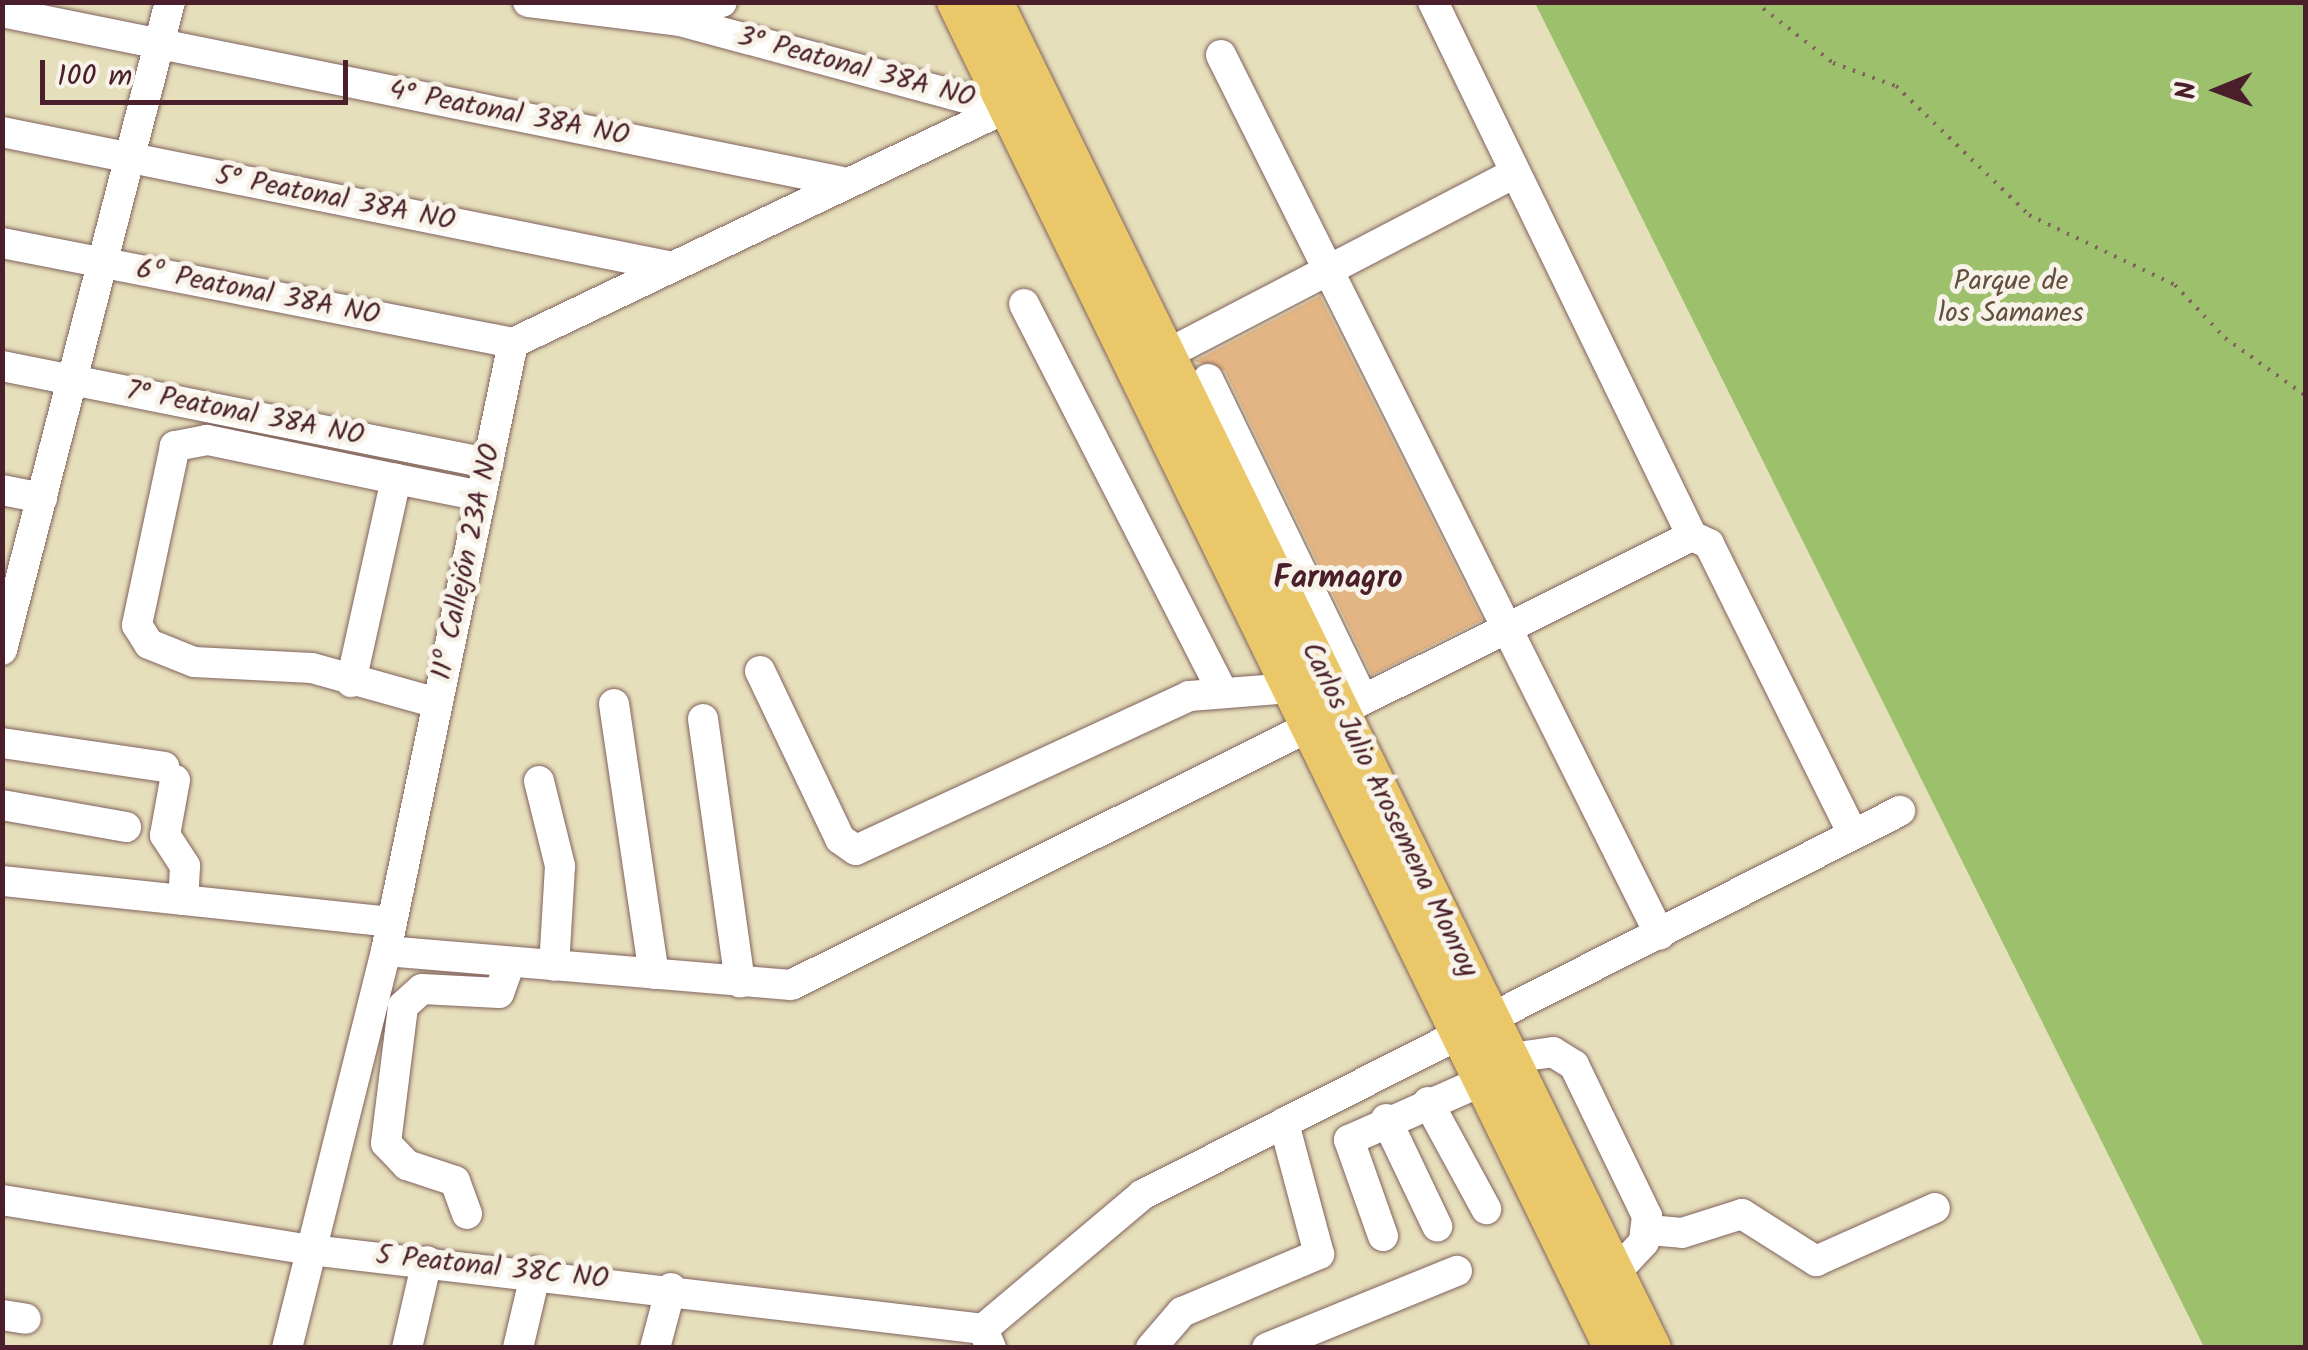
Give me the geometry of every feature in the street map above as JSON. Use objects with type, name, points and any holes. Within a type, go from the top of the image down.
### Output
[{"type":"main road","name":"Carlos Julio Arosemena Monroy","points":[[956,2],[1022,101],[1151,362],[1337,710],[1475,1026],[1615,1272],[1652,1348]]},
{"type":"main road","name":"Carlos Julio Arosemena Monroy","points":[[994,2],[1022,101]]},
{"type":"main road","name":"Carlos Julio Arosemena Monroy","points":[[1151,362],[1291,688],[1337,710]]},
{"type":"main road","name":"Carlos Julio Arosemena Monroy","points":[[1497,1069],[1613,1348]]},
{"type":"street","points":[[2,650],[7,611],[42,498],[170,2]]},
{"type":"street","points":[[675,12],[722,2]]},
{"type":"street","points":[[1433,2],[1692,536],[1709,544],[1853,834]]},
{"type":"street","name":"3° Peatonal 38A NO","points":[[535,3],[675,12],[1022,101]]},
{"type":"street","name":"4° Peatonal 38A NO","points":[[2,12],[839,181]]},
{"type":"street","points":[[1220,55],[1499,628],[1660,935]]},
{"type":"street","points":[[513,343],[839,181],[1022,101]]},
{"type":"street","name":"5° Peatonal 38A NO","points":[[2,132],[668,266]]},
{"type":"street","points":[[1151,362],[1515,172]]},
{"type":"street","name":"6º Peatonal 38A NO","points":[[2,243],[513,343]]},
{"type":"street","points":[[1024,304],[1223,693]]},
{"type":"street","name":"11º Callejón 23A NO","points":[[287,1348],[389,937],[513,343]]},
{"type":"street","name":"7° Peatonal 38A NO","points":[[2,366],[488,463]]},
{"type":"street","points":[[1208,379],[1337,710]]},
{"type":"street","points":[[436,703],[312,668],[194,662],[142,636],[137,609],[164,470],[175,446],[196,438],[481,496]]},
{"type":"street","points":[[351,682],[396,479]]},
{"type":"street","points":[[2,490],[42,498]]},
{"type":"street","points":[[2,881],[183,900],[510,962],[791,984],[1499,628],[1692,536]]},
{"type":"street","points":[[760,671],[840,840],[856,850],[1190,696],[1291,688]]},
{"type":"street","points":[[614,704],[654,974]]},
{"type":"street","points":[[704,719],[740,982]]},
{"type":"street","points":[[2,743],[170,774],[165,836],[185,866],[183,900]]},
{"type":"street","points":[[539,781],[560,866],[554,966]]},
{"type":"street","points":[[2,805],[126,827]]},
{"type":"street","points":[[987,1338],[1106,1218],[1284,1122],[1900,811]]},
{"type":"street","points":[[467,1214],[455,1181],[407,1165],[386,1143],[403,1006],[422,988],[499,993],[510,962]]},
{"type":"street","points":[[1383,1236],[1348,1152],[1355,1132],[1497,1069],[1553,1052],[1574,1065],[1648,1230]]},
{"type":"street","points":[[1428,1102],[1486,1208]]},
{"type":"street","points":[[1386,1119],[1436,1226]]},
{"type":"street","points":[[1162,1342],[1182,1312],[1322,1249],[1284,1122]]},
{"type":"street","name":"5 Peatonal 38C NO","points":[[2,1200],[311,1250],[672,1288],[987,1338]]},
{"type":"street","points":[[1648,1230],[1682,1233],[1742,1214],[1816,1260],[1935,1208]]},
{"type":"street","points":[[1615,1272],[1648,1230]]},
{"type":"street","points":[[407,1348],[427,1261]]},
{"type":"street","points":[[518,1348],[536,1271]]},
{"type":"street","points":[[1267,1348],[1335,1334],[1457,1271]]},
{"type":"street","points":[[654,1348],[672,1288]]},
{"type":"path","points":[[1755,2],[1833,62],[1896,86],[2029,216],[2176,284],[2226,338],[2306,396]]},
{"type":"green space","name":"Parque de los Samanes","points":[[1535,3],[2305,3],[2305,1347],[2204,1347]]},
{"type":"building","name":"Farmagro","points":[[1320,296],[1482,620],[1372,675],[1225,371],[1195,361]]},
{"type":"district","name":"Farmagro","points":[[1338,579]]}]
